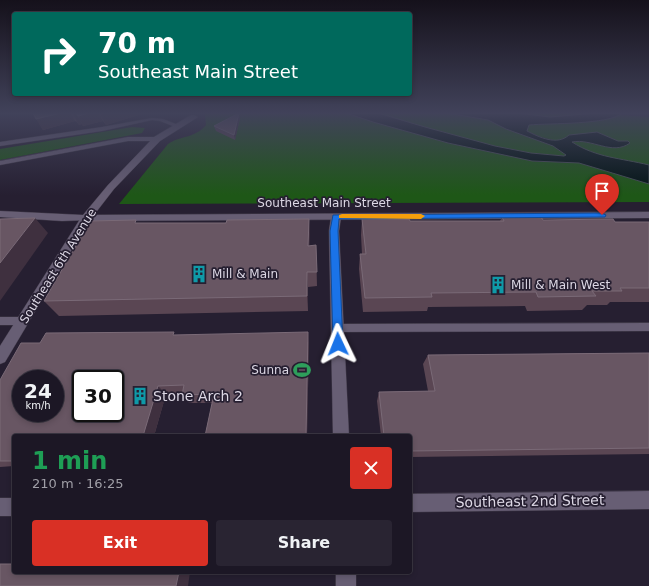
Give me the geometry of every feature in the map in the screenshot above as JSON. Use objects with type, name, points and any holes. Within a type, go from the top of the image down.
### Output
[{"type":"street","name":"Southeast 6th Avenue","points":[[0,358],[86,218],[110,187],[156,140]]},
{"type":"street","name":"Southeast Main Street","points":[[0,214],[62,218],[649,215]]},
{"type":"street","points":[[336,216],[334,231],[341,434]]},
{"type":"street","name":"Southeast 2nd Street","points":[[412,503],[649,500]]},
{"type":"street","points":[[0,507],[12,507]]},
{"type":"street","points":[[346,574],[346,586]]},
{"type":"lane","points":[[0,144],[25,140]]},
{"type":"lane","points":[[0,163],[121,140]]},
{"type":"lane","points":[[0,321],[22,322]]},
{"type":"lane","points":[[338,328],[649,327]]},
{"type":"green space","points":[[52,140],[103,140],[0,160],[0,149]]},
{"type":"green space","points":[[439,140],[532,161],[579,163],[649,184],[649,202],[119,204],[168,144],[173,141]]},
{"type":"green space","points":[[474,140],[537,140],[553,146],[566,155],[531,153]]},
{"type":"green space","points":[[616,140],[649,140],[649,165],[604,157],[590,152],[571,142],[588,142],[616,148],[630,143],[628,141]]},
{"type":"shaded area","points":[[439,140],[474,140],[531,153],[564,156],[566,155],[553,146],[537,140],[628,141],[630,143],[623,147],[616,148],[587,142],[572,142],[581,147],[609,157],[649,165],[649,184],[579,163],[532,161]]},
{"type":"building","name":"Mill & Main West","points":[[502,217],[541,217],[543,220],[613,219],[615,222],[649,222],[649,288],[620,288],[622,291],[592,291],[596,296],[538,297],[536,292],[431,293],[432,297],[365,298],[360,254],[366,254],[362,219],[409,219],[410,221],[504,221]]},
{"type":"building","points":[[35,218],[0,263],[0,219]]},
{"type":"building","name":"Mill & Main","points":[[309,219],[308,246],[316,245],[317,272],[307,272],[307,296],[44,301],[90,221],[136,220],[135,223],[226,223],[227,220]]},
{"type":"building","points":[[174,332],[173,335],[308,332],[306,434],[205,434],[214,394],[182,395],[184,385],[158,386],[144,434],[12,434],[12,461],[0,461],[0,380],[21,343],[40,343],[46,333]]},
{"type":"building","points":[[649,353],[649,448],[412,451],[412,434],[384,434],[379,392],[435,391],[428,355]]},
{"type":"building","points":[[0,564],[12,564],[12,574],[179,574],[176,586],[0,586]]},
{"type":"slow traffic","points":[[342,216],[421,216]]},
{"type":"place","name":"Mill & Main","points":[[199,274]]},
{"type":"place","name":"Mill & Main West","points":[[498,285]]},
{"type":"place","name":"Sunna","points":[[302,370]]},
{"type":"place","name":"Stone Arch 2","points":[[140,396]]},
{"type":"route","points":[[338,344],[334,231],[336,216],[602,215]]}]
